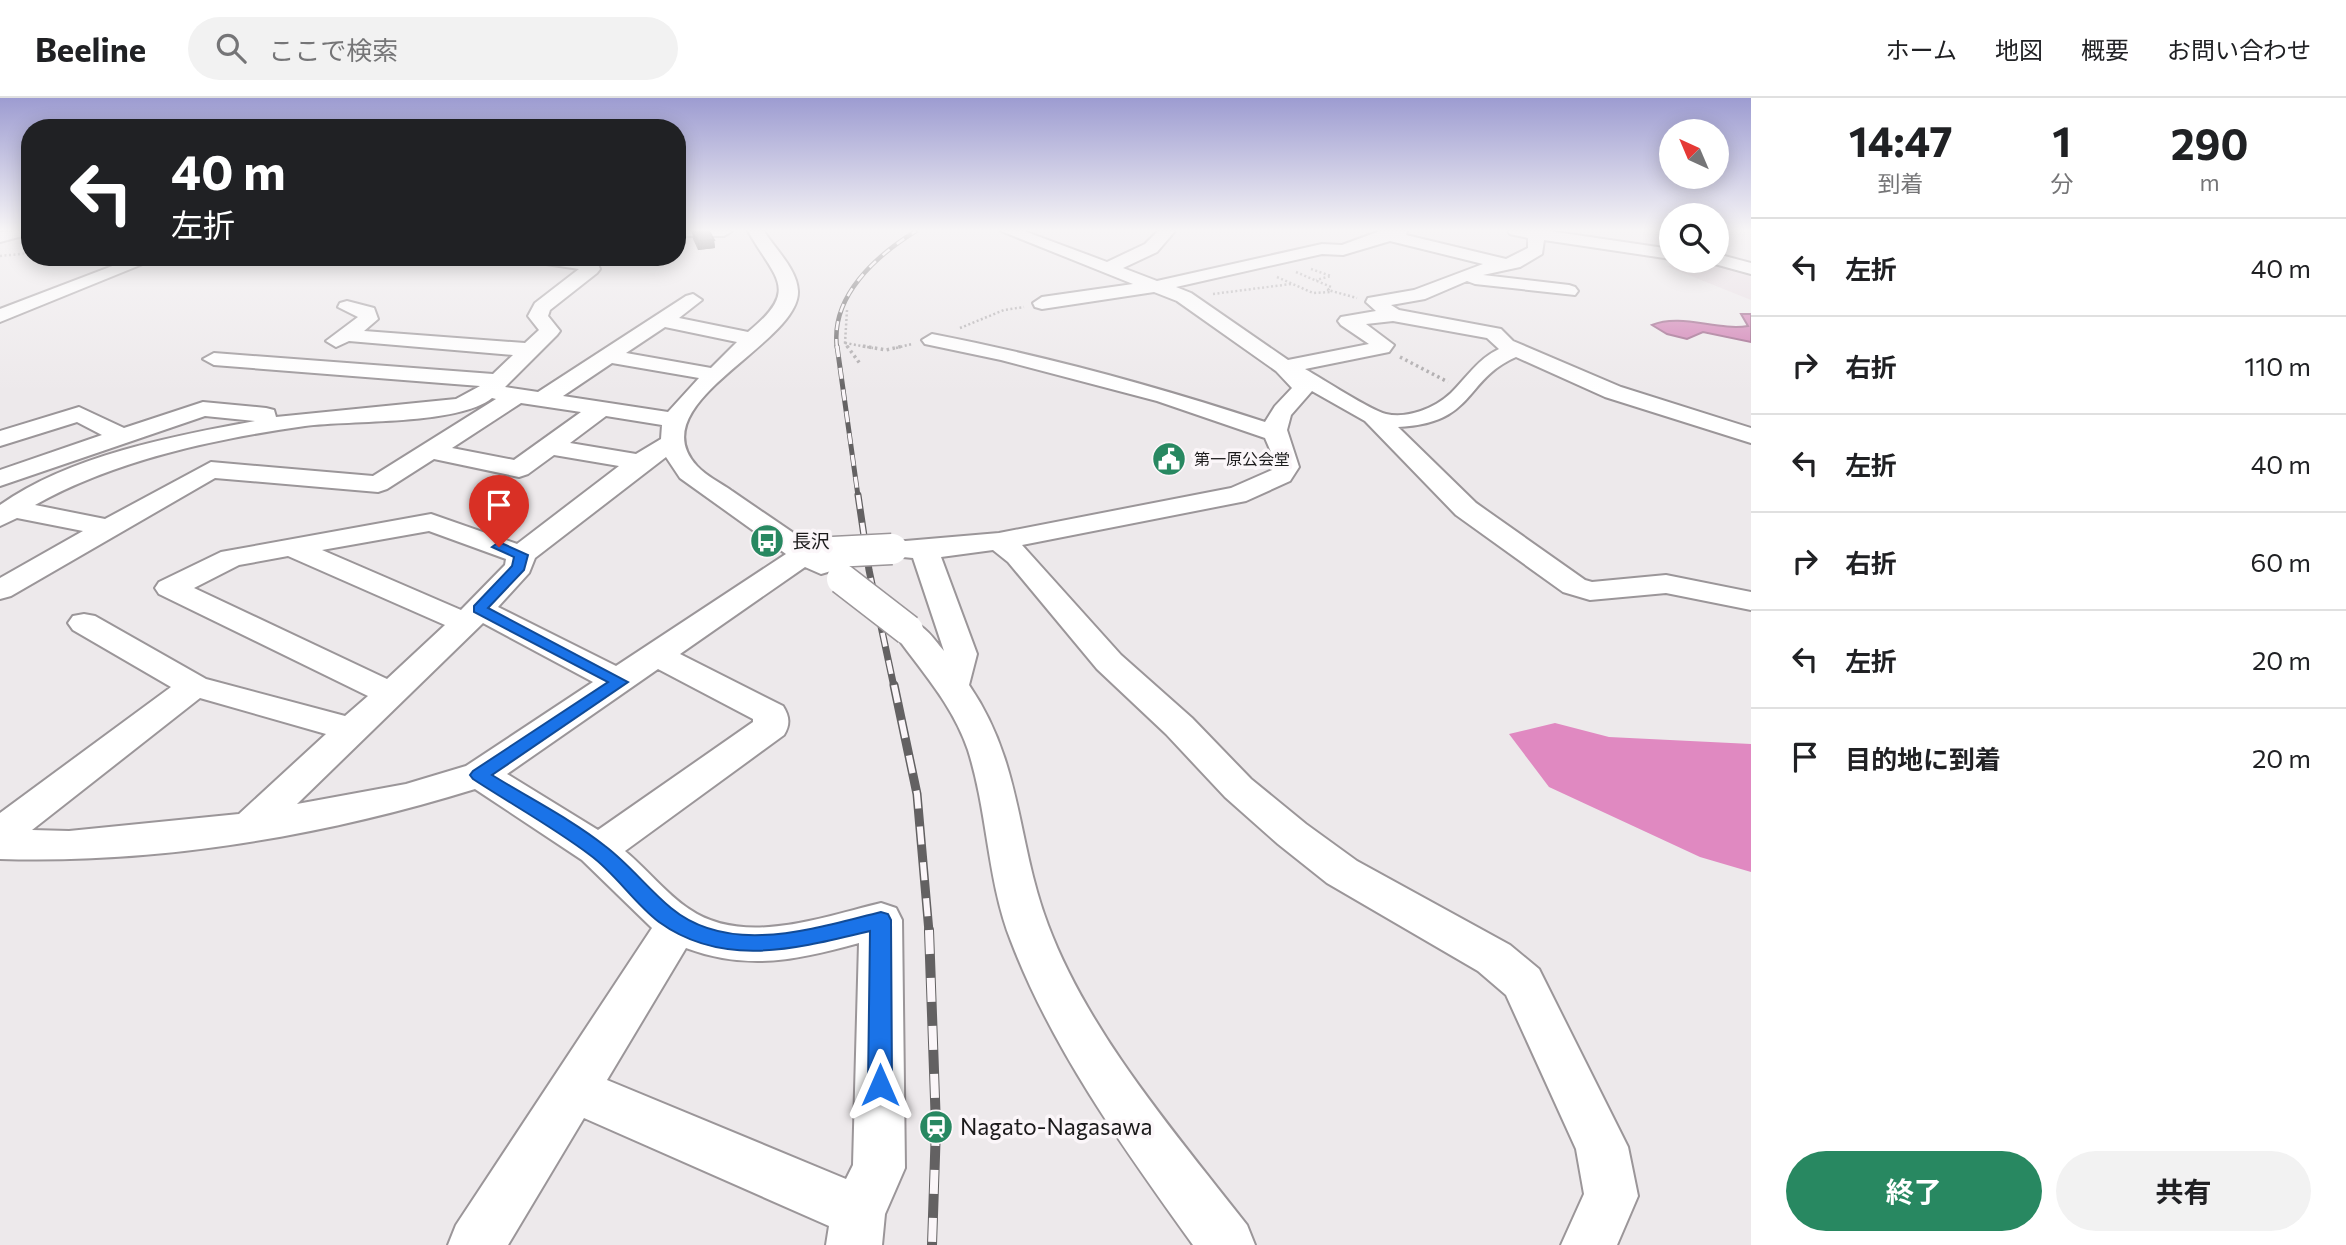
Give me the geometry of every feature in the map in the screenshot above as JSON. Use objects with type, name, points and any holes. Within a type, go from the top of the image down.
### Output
[{"type":"street","points":[[0,316],[81,285]]},
{"type":"street","points":[[0,439],[79,414],[125,447],[206,466],[211,470],[378,484],[431,451],[512,392],[529,350],[550,331],[538,316],[542,307],[571,285]]},
{"type":"street","points":[[785,285],[789,294],[781,312],[681,407],[673,432],[678,459],[689,473],[827,562],[908,630],[954,684],[971,715],[993,771],[1016,898],[1034,945],[1063,1003],[1101,1066],[1227,1245]]},
{"type":"street","points":[[1154,285],[1184,297],[1232,334],[1378,421],[1466,509],[1574,586],[1590,591],[1665,584],[1751,601]]},
{"type":"street","points":[[1042,303],[1168,285]]},
{"type":"street","points":[[1375,302],[1418,296],[1447,285]]},
{"type":"street","points":[[1516,285],[1569,291]]},
{"type":"street","points":[[0,478],[125,447],[206,437],[305,419],[458,406],[512,392],[607,356],[694,300]]},
{"type":"street","points":[[1375,302],[1393,315]]},
{"type":"street","points":[[298,364],[368,319],[368,312],[346,307]]},
{"type":"street","points":[[1284,367],[1382,348],[1384,345],[1348,321],[1393,315],[1494,333],[1517,349],[1591,382],[1668,412],[1751,436]]},
{"type":"street","points":[[665,321],[752,339]]},
{"type":"street","points":[[344,335],[529,350]]},
{"type":"street","points":[[932,340],[1003,354],[1165,397],[1276,434]]},
{"type":"street","points":[[1378,421],[1436,414],[1461,397],[1485,367],[1517,349]]},
{"type":"street","points":[[607,356],[716,375]]},
{"type":"street","points":[[214,359],[298,364],[512,392],[601,409],[673,432]]},
{"type":"street","points":[[0,844],[69,846],[249,827],[406,797],[479,775],[659,656],[827,562],[892,549],[924,550],[999,541],[1237,495],[1270,485],[1286,472],[1288,459],[1276,434],[1278,418],[1303,389],[1301,382],[1284,367]]},
{"type":"street","points":[[1485,367],[1568,387],[1591,382]]},
{"type":"street","points":[[431,451],[519,469],[601,409]]},
{"type":"street","points":[[249,827],[473,616],[519,567],[521,555],[640,462],[673,432]]},
{"type":"street","points":[[7,514],[26,499],[125,447]]},
{"type":"street","points":[[551,447],[640,462]]},
{"type":"street","points":[[0,590],[211,470]]},
{"type":"street","points":[[7,514],[108,528]]},
{"type":"street","points":[[391,694],[170,588],[231,558],[431,522],[521,555]]},
{"type":"street","points":[[999,541],[1018,556],[1109,662],[1179,726],[1238,789],[1283,827],[1342,872],[1494,958],[1523,982],[1602,1147],[1611,1196],[1589,1245]]},
{"type":"street","points":[[290,547],[473,616],[620,682]]},
{"type":"street","points":[[924,550],[961,653],[954,684]]},
{"type":"street","points":[[84,623],[194,685],[352,730]]},
{"type":"street","points":[[598,850],[771,727],[771,714],[659,656]]},
{"type":"street","points":[[0,834],[194,685]]},
{"type":"street","points":[[479,775],[598,850],[677,925],[696,935],[740,944],[794,941],[881,920],[880,1168],[856,1228],[575,1090]]},
{"type":"street","points":[[476,1245],[677,925]]},
{"type":"path","points":[[1184,297],[1288,285]]},
{"type":"path","points":[[1293,285],[1313,293],[1332,292],[1375,302]]},
{"type":"path","points":[[1325,285],[1331,287],[1328,290],[1332,292]]},
{"type":"path","points":[[847,310],[845,344],[861,365]]},
{"type":"path","points":[[1382,348],[1465,389]]},
{"type":"shaded area","points":[[1712,285],[1751,285],[1751,300]]},
{"type":"shaded area","points":[[1741,314],[1751,314],[1751,342],[1703,332],[1687,339],[1667,334],[1652,325],[1687,321],[1748,326]]},
{"type":"shaded area","points":[[1555,723],[1609,737],[1751,744],[1751,872],[1700,857],[1549,787],[1509,734]]},
{"type":"railway","points":[[837,346],[841,311],[855,285]]},
{"type":"railway","points":[[837,346],[858,496]]},
{"type":"railway","points":[[858,495],[869,570],[894,687]]},
{"type":"railway","points":[[894,685],[917,794],[929,932]]},
{"type":"railway","points":[[929,930],[936,1127],[932,1245]]},
{"type":"place","name":"第一原公会堂","points":[[1169,459]]},
{"type":"place","name":"長沢","points":[[767,541]]},
{"type":"place","name":"Nagato-Nagasawa","points":[[936,1127]]},
{"type":"route","points":[[499,547],[521,555],[519,567],[479,609],[620,682],[479,775],[517,796],[598,850],[665,915],[696,935],[740,944],[794,941],[881,920],[880,1085]]}]
